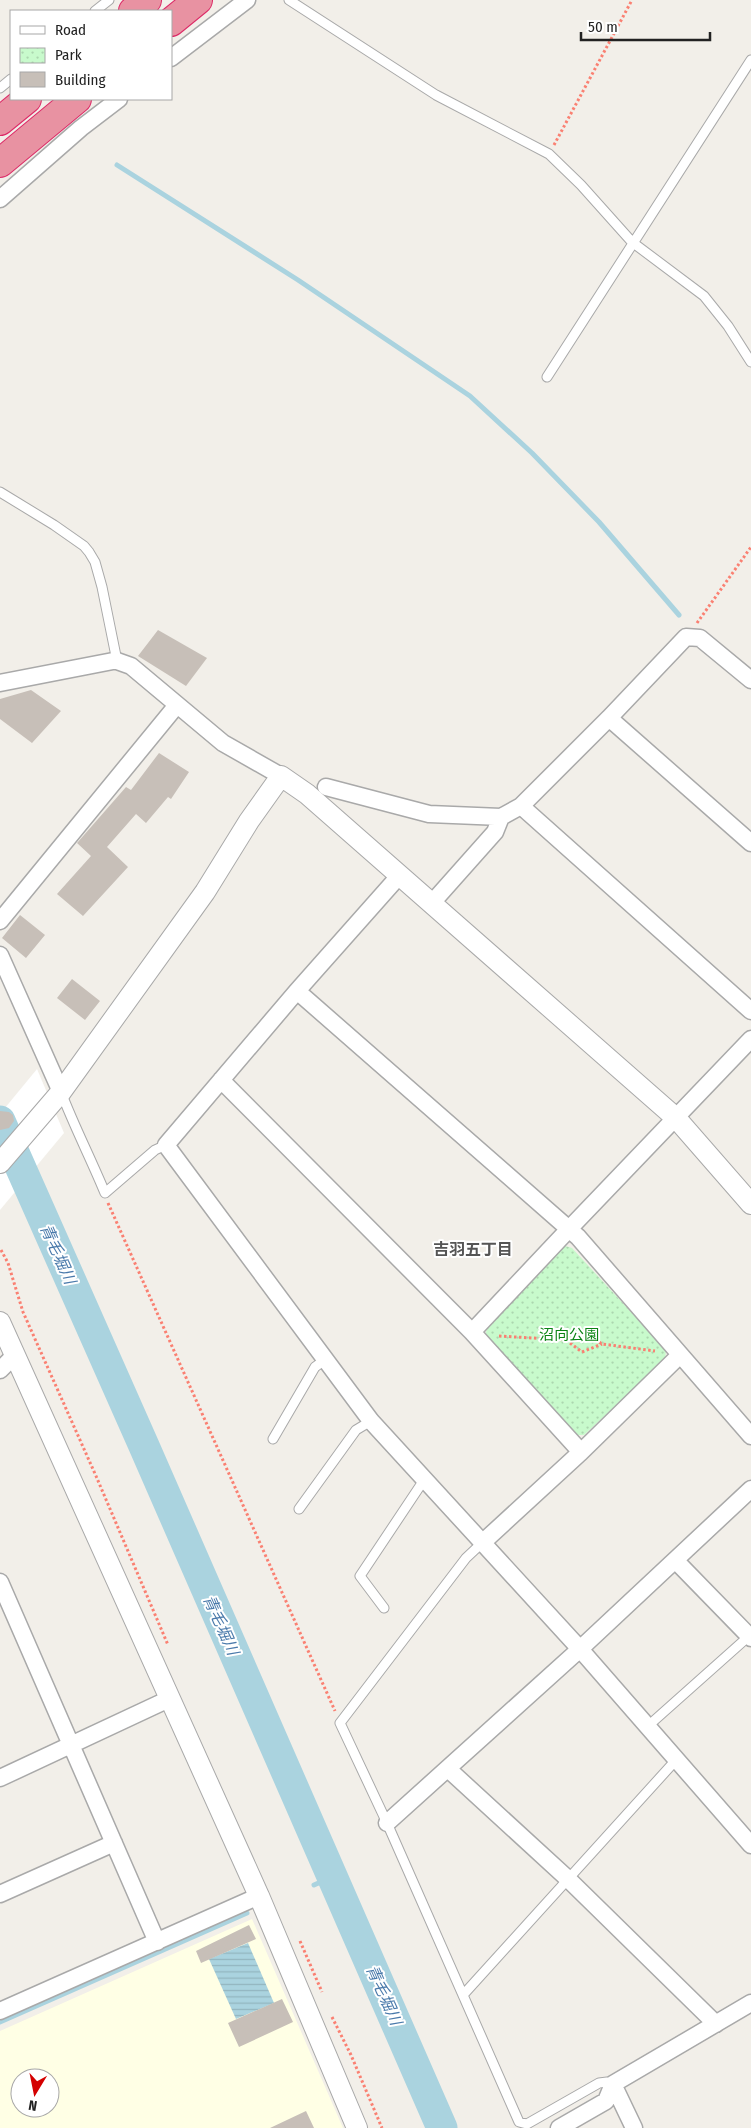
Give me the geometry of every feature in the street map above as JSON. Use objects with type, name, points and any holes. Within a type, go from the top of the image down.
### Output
[{"type":"highway","points":[[134,10],[147,0]]},
{"type":"highway","points":[[172,21],[198,0]]},
{"type":"highway","points":[[0,121],[26,100]]},
{"type":"highway","points":[[0,164],[76,100]]},
{"type":"street","points":[[172,57],[247,0]]},
{"type":"street","points":[[0,199],[81,128],[118,100]]},
{"type":"street","points":[[431,904],[494,832],[501,818],[521,806],[686,637],[700,638],[751,680]]},
{"type":"street","points":[[0,683],[117,661],[132,666],[222,743],[281,776],[307,794],[676,1118],[751,1204]]},
{"type":"street","points":[[0,921],[177,705]]},
{"type":"street","points":[[609,718],[751,843]]},
{"type":"street","points":[[0,1162],[56,1098],[204,892],[249,821],[281,776]]},
{"type":"street","points":[[326,787],[429,814],[501,818]]},
{"type":"street","points":[[521,806],[751,1011]]},
{"type":"street","points":[[399,876],[297,991],[166,1145],[371,1422],[580,1649],[751,1845]]},
{"type":"street","points":[[0,954],[56,1098]]},
{"type":"street","points":[[297,991],[578,1237],[751,1436]]},
{"type":"street","points":[[472,1332],[751,1039]]},
{"type":"street","points":[[221,1080],[472,1332],[581,1452]]},
{"type":"street","points":[[0,1322],[259,1896],[357,2128]]},
{"type":"street","points":[[482,1543],[581,1452],[680,1355]]},
{"type":"street","points":[[0,1370],[15,1356]]},
{"type":"street","points":[[387,1823],[580,1649],[751,1489]]},
{"type":"street","points":[[674,1560],[750,1637]]},
{"type":"street","points":[[0,1582],[157,1942]]},
{"type":"street","points":[[0,1778],[169,1699]]},
{"type":"street","points":[[448,1769],[568,1879],[716,2024]]},
{"type":"street","points":[[0,1894],[114,1843]]},
{"type":"street","points":[[0,2011],[259,1896]]},
{"type":"street","points":[[559,2128],[606,2101],[613,2084],[751,2003]]},
{"type":"street","points":[[613,2084],[634,2128]]},
{"type":"lane","points":[[96,10],[109,0]]},
{"type":"lane","points":[[289,0],[436,95],[550,154],[632,242],[704,296],[728,326],[751,362]]},
{"type":"lane","points":[[547,377],[632,242],[751,60]]},
{"type":"lane","points":[[0,88],[10,80]]},
{"type":"lane","points":[[0,492],[54,525],[84,546],[89,552],[95,562],[102,587],[117,661]]},
{"type":"lane","points":[[56,1098],[79,1132],[105,1193],[155,1150],[166,1145]]},
{"type":"lane","points":[[274,1439],[315,1367],[326,1360]]},
{"type":"lane","points":[[299,1510],[356,1430],[371,1422]]},
{"type":"lane","points":[[384,1608],[360,1576],[424,1480]]},
{"type":"lane","points":[[482,1543],[466,1558],[340,1723],[387,1823],[519,2122],[527,2124],[599,2083],[607,2082],[613,2084]]},
{"type":"lane","points":[[648,1726],[750,1637]]},
{"type":"lane","points":[[463,1995],[676,1760]]},
{"type":"path","points":[[550,154],[632,0]]},
{"type":"path","points":[[686,637],[751,547]]},
{"type":"path","points":[[105,1193],[340,1723]]},
{"type":"path","points":[[0,1250],[8,1263],[23,1312],[169,1647]]},
{"type":"path","points":[[472,1332],[485,1336],[566,1340],[584,1332],[602,1344],[680,1355]]},
{"type":"path","points":[[566,1340],[582,1352],[602,1344]]},
{"type":"path","points":[[298,1938],[323,1996]]},
{"type":"path","points":[[330,2012],[351,2055],[382,2128]]},
{"type":"shaded area","points":[[252,1919],[343,2128],[0,2128],[0,2031]]},
{"type":"green space","name":"沼向公園","points":[[562,1245],[572,1248],[666,1350],[665,1360],[584,1435],[577,1435],[485,1336],[487,1329]]},
{"type":"water","points":[[248,1943],[274,2003],[236,2019],[209,1959]]},
{"type":"pier","points":[[37,1069],[64,1133],[0,1210],[0,1114]]},
{"type":"building","points":[[158,630],[207,658],[186,686],[138,656]]},
{"type":"building","points":[[31,690],[61,711],[32,743],[0,719],[0,699]]},
{"type":"building","points":[[159,753],[189,772],[171,799],[168,797],[146,823],[136,814],[107,847],[128,867],[83,916],[57,894],[91,856],[77,843],[126,787],[131,790]]},
{"type":"building","points":[[20,915],[45,935],[26,958],[2,938]]},
{"type":"building","points":[[72,979],[100,1001],[85,1020],[57,998]]},
{"type":"building","points":[[0,1111],[9,1112],[13,1115],[14,1121],[9,1128],[0,1130]]},
{"type":"building","points":[[249,1925],[256,1939],[201,1963],[196,1951]]},
{"type":"building","points":[[282,1999],[293,2022],[239,2047],[228,2023]]},
{"type":"building","points":[[306,2111],[314,2128],[270,2128]]},
{"type":"waterway","points":[[117,165],[298,280],[470,396],[532,453],[599,522],[679,615]]},
{"type":"waterway","name":"青毛堀川","points":[[0,1121],[442,2128]]},
{"type":"waterway","points":[[314,1885],[332,1877]]},
{"type":"waterway","points":[[0,2022],[247,1913]]},
{"type":"district","name":"吉羽五丁目","points":[[473,1249]]}]
